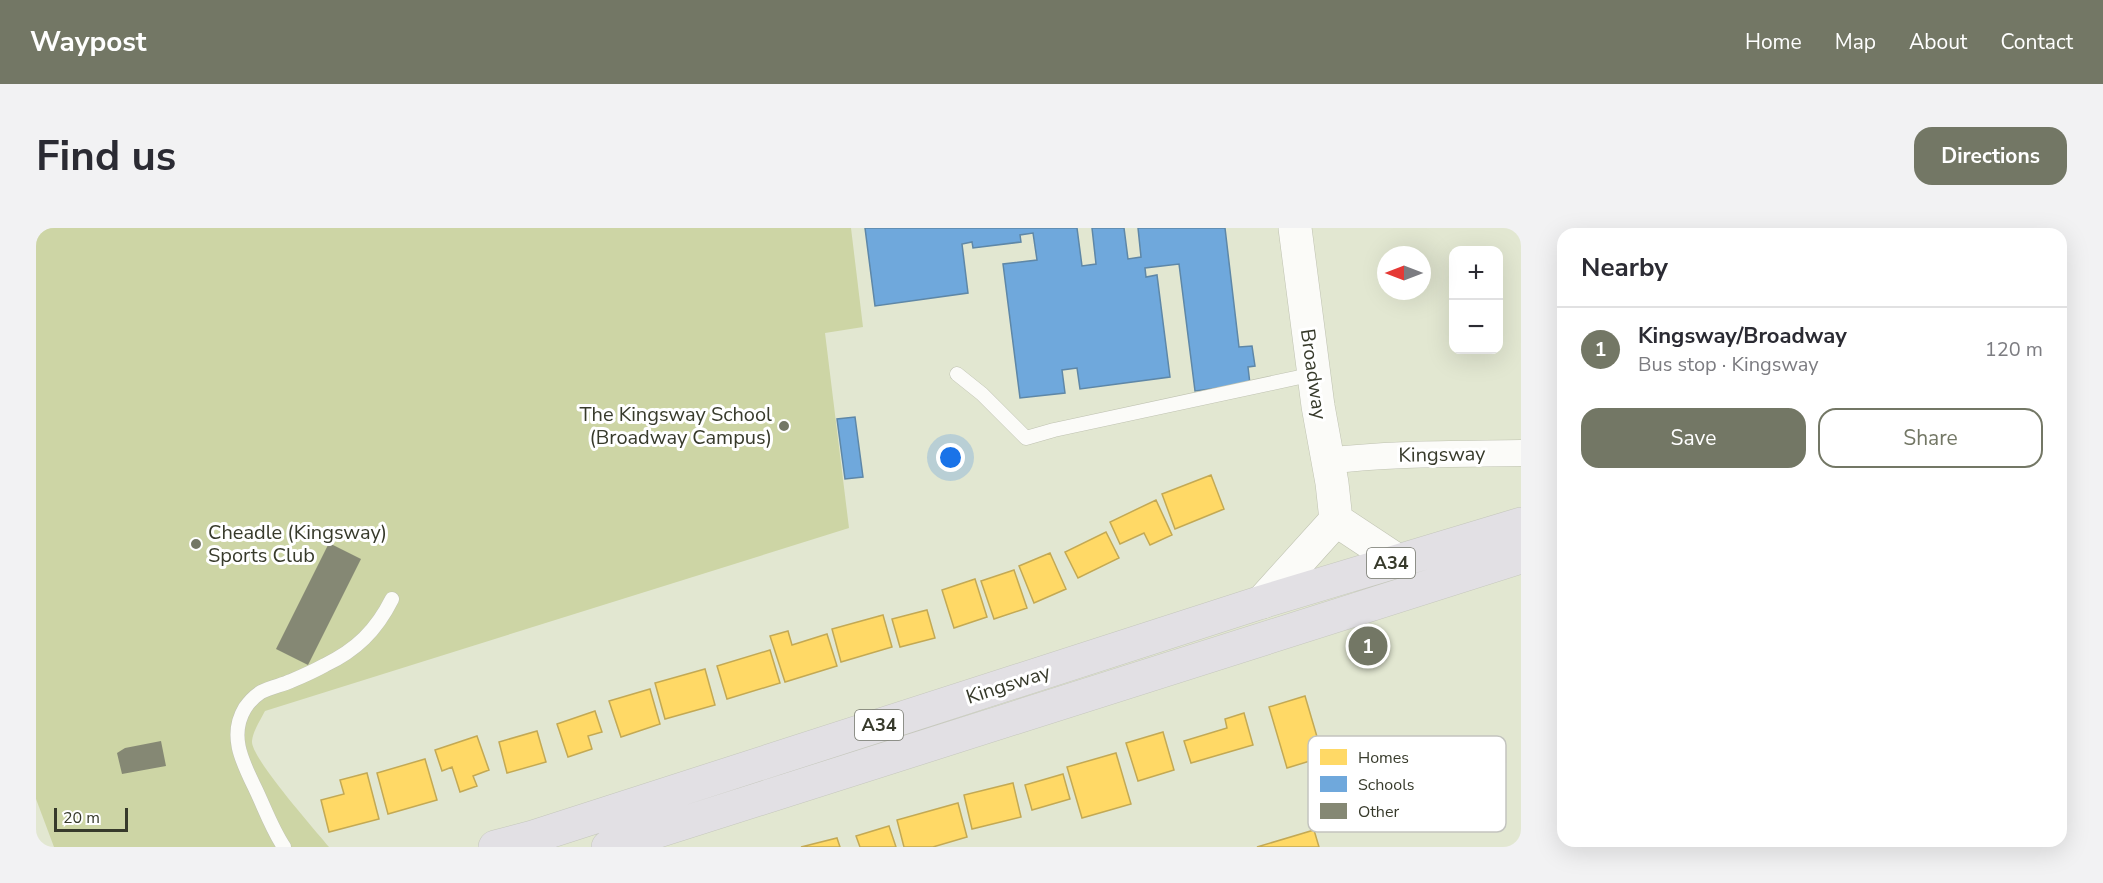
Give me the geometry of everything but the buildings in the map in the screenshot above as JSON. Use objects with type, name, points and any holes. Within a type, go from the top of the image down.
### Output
[{"type":"highway","name":"Kingsway","points":[[495,847],[533,837],[1262,602],[1521,524]]},
{"type":"highway","name":"Kingsway","points":[[608,847],[1521,557]]},
{"type":"street","name":"Broadway","points":[[1295,228],[1336,520]]},
{"type":"street","name":"Kingsway","points":[[1327,461],[1419,454],[1521,453]]},
{"type":"street","points":[[1262,602],[1336,520],[1398,561]]},
{"type":"lane","points":[[957,374],[982,394],[1026,438],[1314,374]]},
{"type":"lane","points":[[284,847],[274,832],[239,754],[236,737],[238,722],[250,701],[260,693],[326,665],[354,647],[381,621],[392,599]]},
{"type":"green space","points":[[36,228],[851,228],[863,327],[825,333],[849,528],[265,711],[255,729],[252,741],[254,749],[261,762],[298,811],[329,847],[54,847],[36,799]]},
{"type":"place","name":"The Kingsway School (Broadway Campus)","points":[[784,426]]},
{"type":"place","name":"Cheadle (Kingsway) Sports Club","points":[[196,544]]},
{"type":"place","name":"Kingsway/Broadway","points":[[1368,646]]}]
